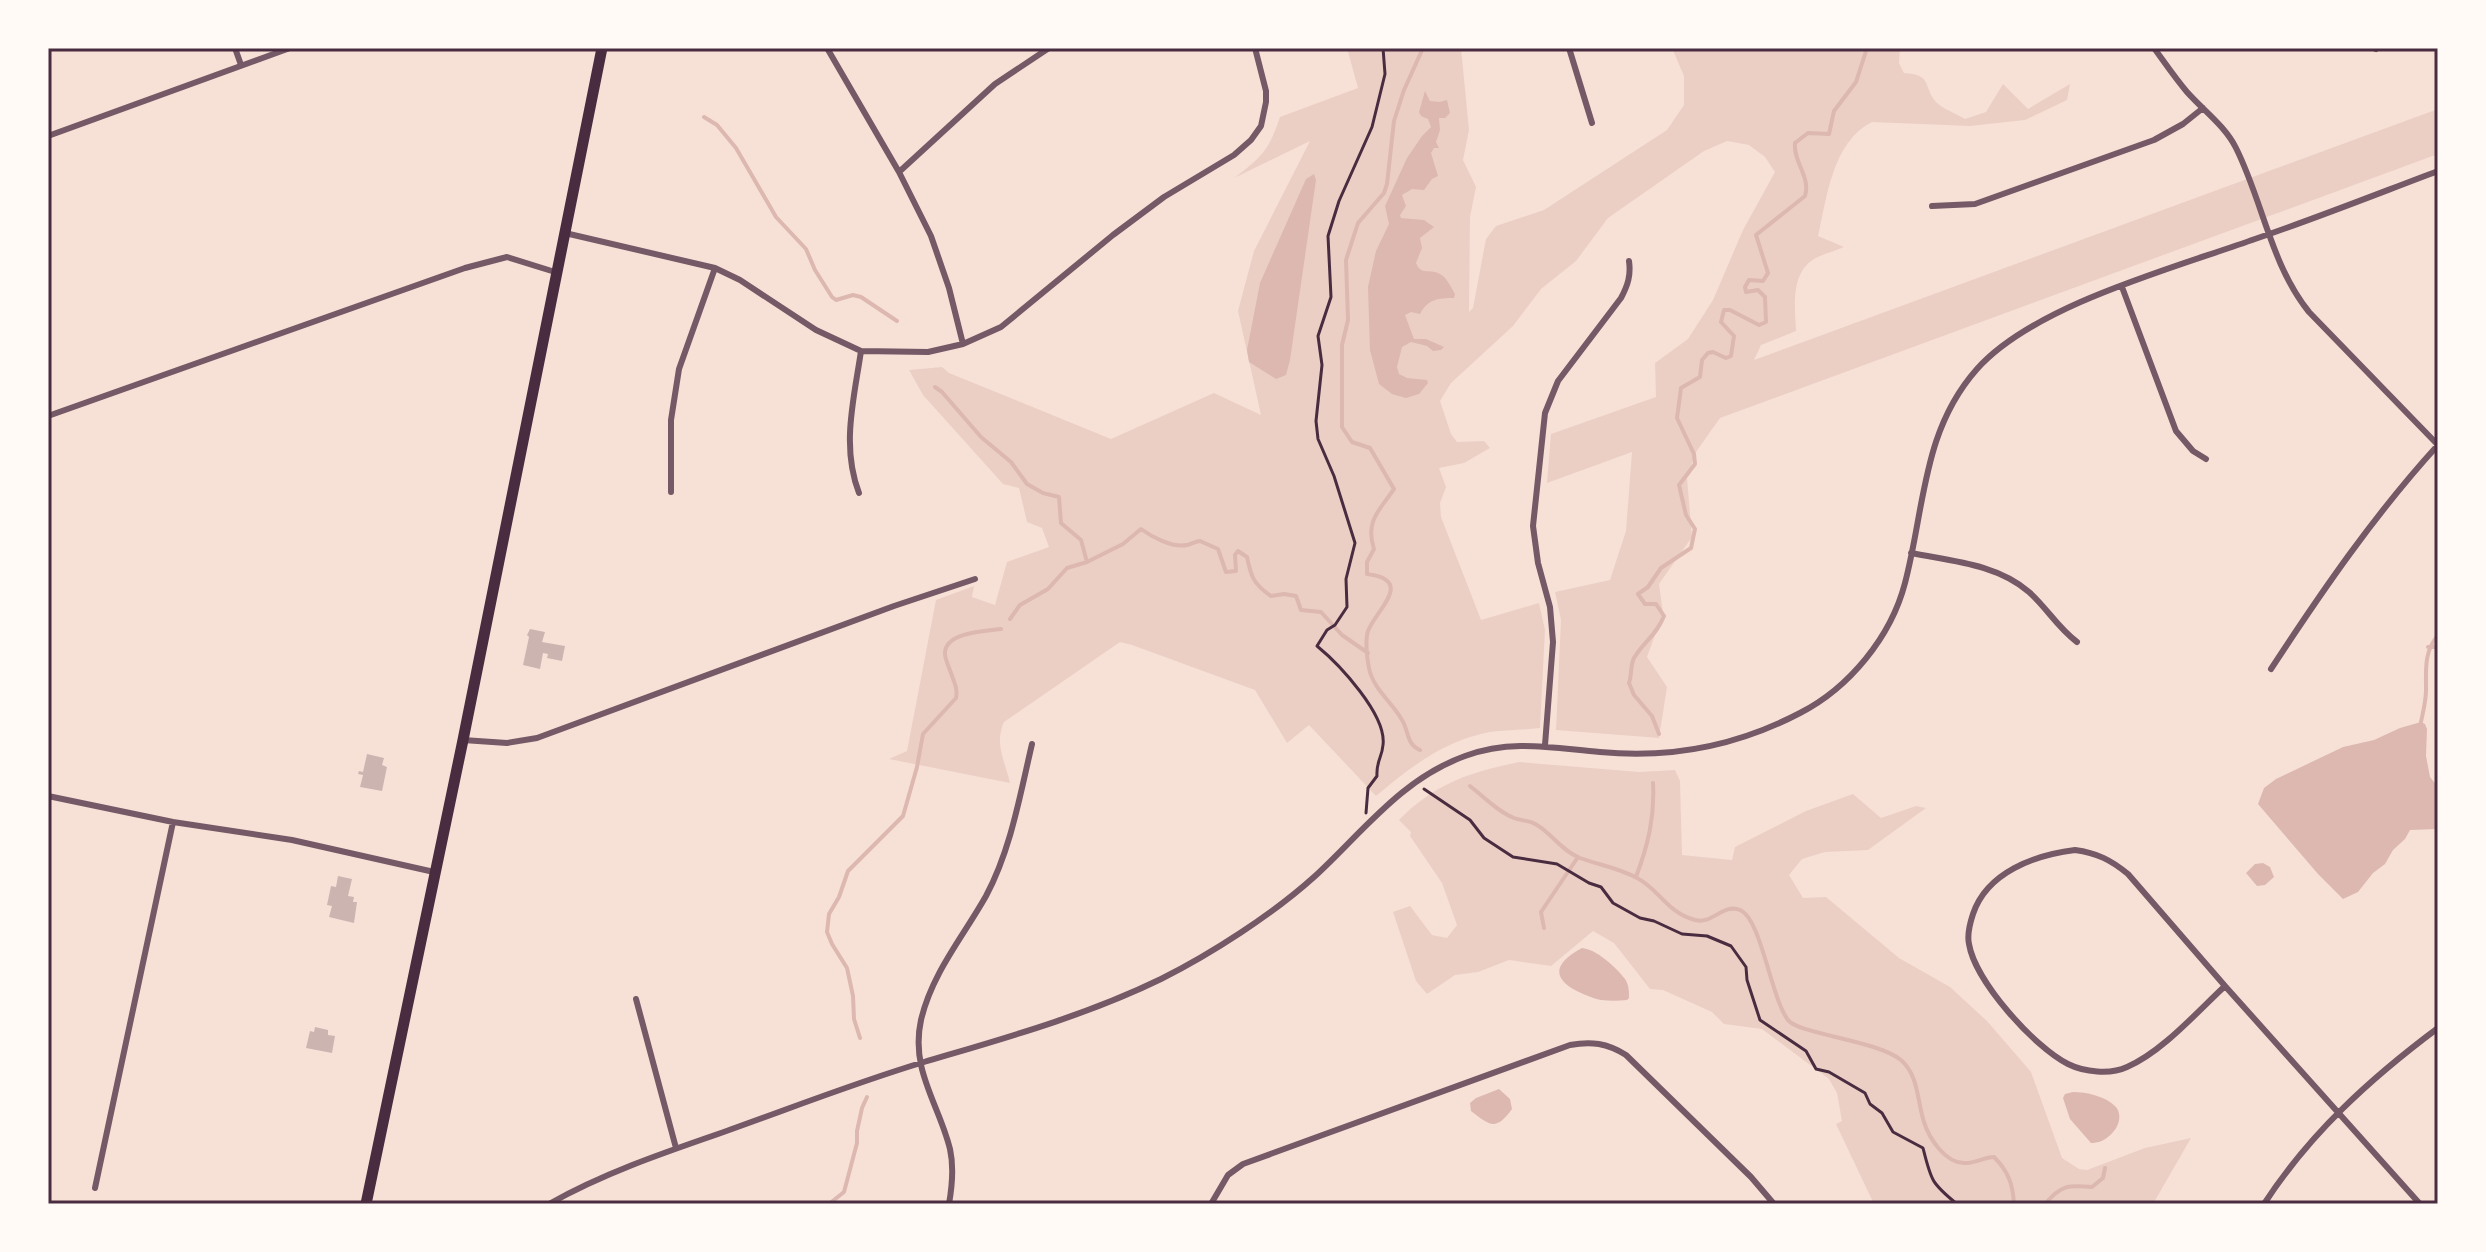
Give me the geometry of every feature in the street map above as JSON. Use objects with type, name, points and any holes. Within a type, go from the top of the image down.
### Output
[{"type":"highway","points":[[366,1204],[602,48]]},
{"type":"street","points":[[235,48],[241,65]]},
{"type":"street","points":[[48,136],[290,48]]},
{"type":"street","points":[[827,48],[899,172],[931,236],[949,288],[963,344]]},
{"type":"street","points":[[899,172],[995,84],[1049,48]]},
{"type":"street","points":[[564,232],[715,268],[740,280],[816,330],[861,351],[928,352],[963,344],[1001,327],[1113,235],[1164,197],[1234,155],[1251,140],[1261,126],[1266,91],[1255,48]]},
{"type":"street","points":[[1569,48],[1592,123]]},
{"type":"street","points":[[2154,48],[2172,75],[2223,128],[2237,149],[2296,296],[2438,445],[2402,484],[2364,533],[2271,669]]},
{"type":"street","points":[[1932,206],[1975,204],[2154,140],[2183,124],[2203,108]]},
{"type":"street","points":[[549,1204],[599,1179],[676,1148],[919,1064],[1088,1012],[1170,975],[1299,889],[1393,799],[1414,782],[1448,763],[1484,750],[1511,746],[1545,745],[1652,755],[1692,751],[1752,735],[1805,711],[1830,695],[1851,675],[1880,637],[1899,602],[1932,450],[1950,406],[1963,385],[1999,346],[2064,310],[2438,171]]},
{"type":"street","points":[[48,416],[465,268],[507,257],[555,272]]},
{"type":"street","points":[[1545,745],[1552,621],[1533,526],[1545,413],[1558,381],[1621,298],[1628,285],[1629,261]]},
{"type":"street","points":[[671,492],[671,420],[679,369],[715,268]]},
{"type":"street","points":[[2122,287],[2176,431],[2193,451],[2206,459]]},
{"type":"street","points":[[859,493],[851,473],[849,435],[861,351]]},
{"type":"street","points":[[1911,553],[1992,570],[2008,577],[2031,594],[2053,621],[2077,642]]},
{"type":"street","points":[[463,740],[507,743],[537,738],[975,579]]},
{"type":"street","points":[[949,1204],[952,1181],[950,1150],[919,1064],[921,1021],[934,982],[986,895],[998,867],[1013,828],[1032,744]]},
{"type":"street","points":[[48,796],[173,822],[292,840],[434,872]]},
{"type":"street","points":[[95,1188],[173,822]]},
{"type":"street","points":[[2225,986],[2164,1042],[2126,1068],[2087,1070],[2068,1064],[2031,1036],[1982,980],[1968,942],[1970,922],[1986,889],[2017,866],[2055,853],[2075,850],[2093,852],[2113,861],[2128,874],[2420,1204]]},
{"type":"street","points":[[636,999],[676,1148]]},
{"type":"street","points":[[2264,1204],[2306,1146],[2338,1111],[2438,1028]]},
{"type":"street","points":[[1211,1204],[1223,1181],[1234,1169],[1349,1124],[1570,1045],[1600,1043],[1613,1046],[1636,1064],[1751,1177],[1774,1204]]},
{"type":"path","points":[[1368,825],[1365,804],[1368,788],[1377,776],[1376,764],[1383,745],[1380,724],[1336,661],[1317,646],[1347,607],[1346,579],[1355,543],[1334,476],[1318,439],[1316,421],[1322,365],[1318,336],[1331,297],[1328,236],[1339,201],[1372,127],[1385,74],[1383,48]]},
{"type":"path","points":[[1414,782],[1470,820],[1484,838],[1513,857],[1557,864],[1601,887],[1613,903],[1640,918],[1682,934],[1707,936],[1731,946],[1746,967],[1760,1020],[1806,1051],[1816,1069],[1829,1072],[1865,1093],[1893,1132],[1923,1148],[1931,1180],[1939,1191],[1957,1204]]},
{"type":"shaded area","points":[[1347,48],[1461,48],[1469,130],[1463,160],[1476,187],[1470,217],[1469,312],[1473,308],[1486,239],[1496,226],[1544,210],[1667,130],[1684,105],[1684,76],[1672,48],[1900,48],[1899,63],[1904,73],[1923,79],[1936,102],[1965,119],[1986,112],[2003,84],[2028,109],[2070,84],[2067,100],[2025,120],[1970,126],[1872,122],[1859,131],[1848,143],[1833,172],[1818,236],[1844,247],[1806,265],[1797,282],[1796,331],[1761,345],[1754,360],[2438,109],[2438,154],[1720,418],[1696,452],[1687,478],[1692,537],[1659,584],[1663,613],[1647,657],[1667,687],[1659,738],[1556,730],[1561,620],[1555,592],[1610,580],[1626,531],[1632,452],[1547,483],[1551,434],[1656,397],[1655,363],[1688,339],[1713,300],[1743,230],[1775,172],[1765,157],[1749,145],[1727,141],[1704,151],[1608,218],[1576,261],[1541,289],[1513,326],[1451,383],[1440,401],[1451,434],[1457,442],[1484,441],[1490,448],[1464,463],[1439,468],[1446,487],[1440,503],[1441,517],[1481,620],[1539,603],[1545,630],[1540,728],[1490,732],[1458,741],[1415,766],[1376,796],[1309,725],[1287,743],[1255,690],[1120,642],[1004,722],[1000,745],[1010,783],[889,759],[907,751],[936,600],[974,586],[972,597],[995,605],[1007,562],[1049,547],[1042,528],[1027,522],[1019,488],[1003,484],[923,395],[909,370],[942,367],[949,373],[1111,439],[1214,393],[1261,415],[1238,311],[1254,251],[1310,141],[1234,178],[1263,152],[1280,117],[1358,88]]},
{"type":"shaded area","points":[[1425,91],[1430,101],[1447,100],[1450,113],[1445,118],[1439,118],[1440,130],[1436,142],[1439,148],[1434,148],[1431,153],[1438,176],[1424,190],[1412,189],[1402,195],[1406,206],[1400,215],[1401,218],[1424,220],[1434,227],[1420,238],[1422,248],[1416,263],[1422,270],[1441,274],[1455,294],[1454,298],[1430,302],[1420,314],[1411,312],[1405,315],[1414,339],[1426,339],[1444,347],[1433,351],[1411,342],[1402,347],[1397,367],[1399,374],[1427,380],[1428,383],[1419,394],[1406,398],[1392,394],[1379,384],[1370,350],[1368,287],[1376,251],[1389,224],[1385,206],[1407,158],[1431,127],[1428,119],[1419,112]]},
{"type":"shaded area","points":[[1314,174],[1316,180],[1290,360],[1286,375],[1276,379],[1249,362],[1247,350],[1260,283],[1306,179]]},
{"type":"shaded area","points":[[2421,722],[2427,729],[2426,756],[2430,777],[2438,787],[2438,829],[2410,830],[2385,864],[2358,892],[2343,899],[2258,804],[2264,788],[2276,779],[2343,747],[2374,740]]},
{"type":"shaded area","points":[[1519,762],[1639,772],[1675,770],[1680,781],[1682,855],[1732,860],[1735,847],[1806,811],[1853,794],[1881,818],[1916,806],[1926,808],[1868,850],[1825,852],[1802,859],[1789,875],[1803,898],[1826,897],[1899,958],[1950,987],[1987,1021],[2031,1072],[2062,1158],[2079,1169],[2087,1170],[2145,1148],[2191,1138],[2153,1204],[1874,1204],[1836,1124],[1842,1121],[1837,1093],[1829,1079],[1762,1029],[1724,1024],[1712,1012],[1663,990],[1650,989],[1614,943],[1593,931],[1551,966],[1509,960],[1478,972],[1455,975],[1427,994],[1416,981],[1393,912],[1410,906],[1432,935],[1447,938],[1457,925],[1442,883],[1410,836],[1411,832],[1399,820],[1439,788],[1484,770]]},
{"type":"shaded area","points":[[2263,863],[2270,867],[2274,877],[2265,885],[2257,886],[2246,873],[2255,864]]},
{"type":"shaded area","points":[[1582,948],[1599,955],[1621,974],[1628,986],[1627,1000],[1599,1000],[1565,983],[1559,972],[1561,966]]},
{"type":"shaded area","points":[[1499,1089],[1510,1099],[1512,1109],[1502,1121],[1488,1123],[1471,1111],[1470,1103]]},
{"type":"shaded area","points":[[2065,1094],[2096,1095],[2116,1107],[2118,1125],[2110,1136],[2091,1143],[2070,1119],[2063,1098]]},
{"type":"building","points":[[530,629],[545,632],[542,642],[565,646],[562,661],[547,658],[548,654],[543,653],[540,669],[523,665]]},
{"type":"building","points":[[367,754],[384,758],[382,765],[387,767],[382,791],[360,787],[363,775],[358,774],[359,771],[363,772]]},
{"type":"building","points":[[338,876],[352,879],[348,896],[354,897],[353,902],[357,902],[354,923],[329,917],[332,906],[327,905],[331,886],[336,887]]},
{"type":"building","points":[[315,1027],[328,1030],[328,1035],[335,1036],[332,1053],[306,1048],[310,1031],[314,1032]]},
{"type":"waterway","points":[[1420,750],[1412,744],[1402,720],[1374,682],[1368,664],[1368,631],[1391,589],[1389,582],[1367,574],[1367,562],[1374,549],[1372,524],[1394,489],[1370,448],[1352,442],[1342,427],[1342,345],[1348,320],[1346,260],[1358,223],[1384,193],[1394,121],[1423,48]]},
{"type":"waterway","points":[[1659,734],[1652,716],[1634,695],[1629,683],[1634,658],[1664,616],[1656,604],[1645,604],[1638,594],[1648,587],[1661,568],[1691,548],[1695,529],[1686,515],[1679,485],[1695,464],[1694,454],[1677,418],[1681,388],[1700,377],[1702,360],[1708,353],[1726,358],[1731,356],[1734,336],[1721,322],[1724,310],[1759,325],[1766,322],[1765,297],[1758,290],[1746,292],[1745,287],[1749,280],[1763,281],[1768,273],[1756,235],[1805,196],[1806,182],[1795,143],[1808,133],[1829,134],[1834,111],[1856,82],[1867,48]]},
{"type":"waterway","points":[[704,117],[717,125],[736,148],[776,217],[806,249],[832,297],[836,300],[853,295],[861,297],[897,321]]},
{"type":"waterway","points":[[935,387],[981,437],[1011,462],[1027,484],[1059,497],[1061,523],[1081,540],[1087,562]]},
{"type":"waterway","points":[[1010,619],[1020,605],[1048,589],[1067,568],[1123,544],[1141,529],[1169,543],[1181,546],[1200,541],[1218,549],[1226,572],[1236,571],[1235,555],[1238,551],[1247,557],[1254,579],[1265,592],[1271,596],[1296,596],[1301,610],[1321,612],[1342,635],[1368,653]]},
{"type":"waterway","points":[[860,1038],[854,1019],[847,968],[827,932],[829,914],[848,871],[903,816],[923,734],[956,698],[945,656],[947,647],[958,637],[1001,629]]},
{"type":"waterway","points":[[2421,722],[2426,698],[2427,661],[2438,635]]},
{"type":"waterway","points":[[2428,647],[2438,647]]},
{"type":"waterway","points":[[1636,877],[1650,831],[1653,783]]},
{"type":"waterway","points":[[1470,786],[1508,815],[1537,825],[1574,855],[1644,882],[1685,917],[1701,921],[1728,909],[1740,910],[1754,927],[1776,995],[1788,1020],[1806,1029],[1874,1047],[1901,1060],[1911,1073],[1924,1122],[1939,1148],[1957,1162],[1994,1157],[2009,1178],[2014,1204]]},
{"type":"waterway","points":[[1544,928],[1541,912],[1578,857]]},
{"type":"waterway","points":[[829,1204],[844,1192],[867,1097]]},
{"type":"waterway","points":[[2045,1204],[2066,1188],[2092,1187],[2103,1178],[2105,1168]]}]
